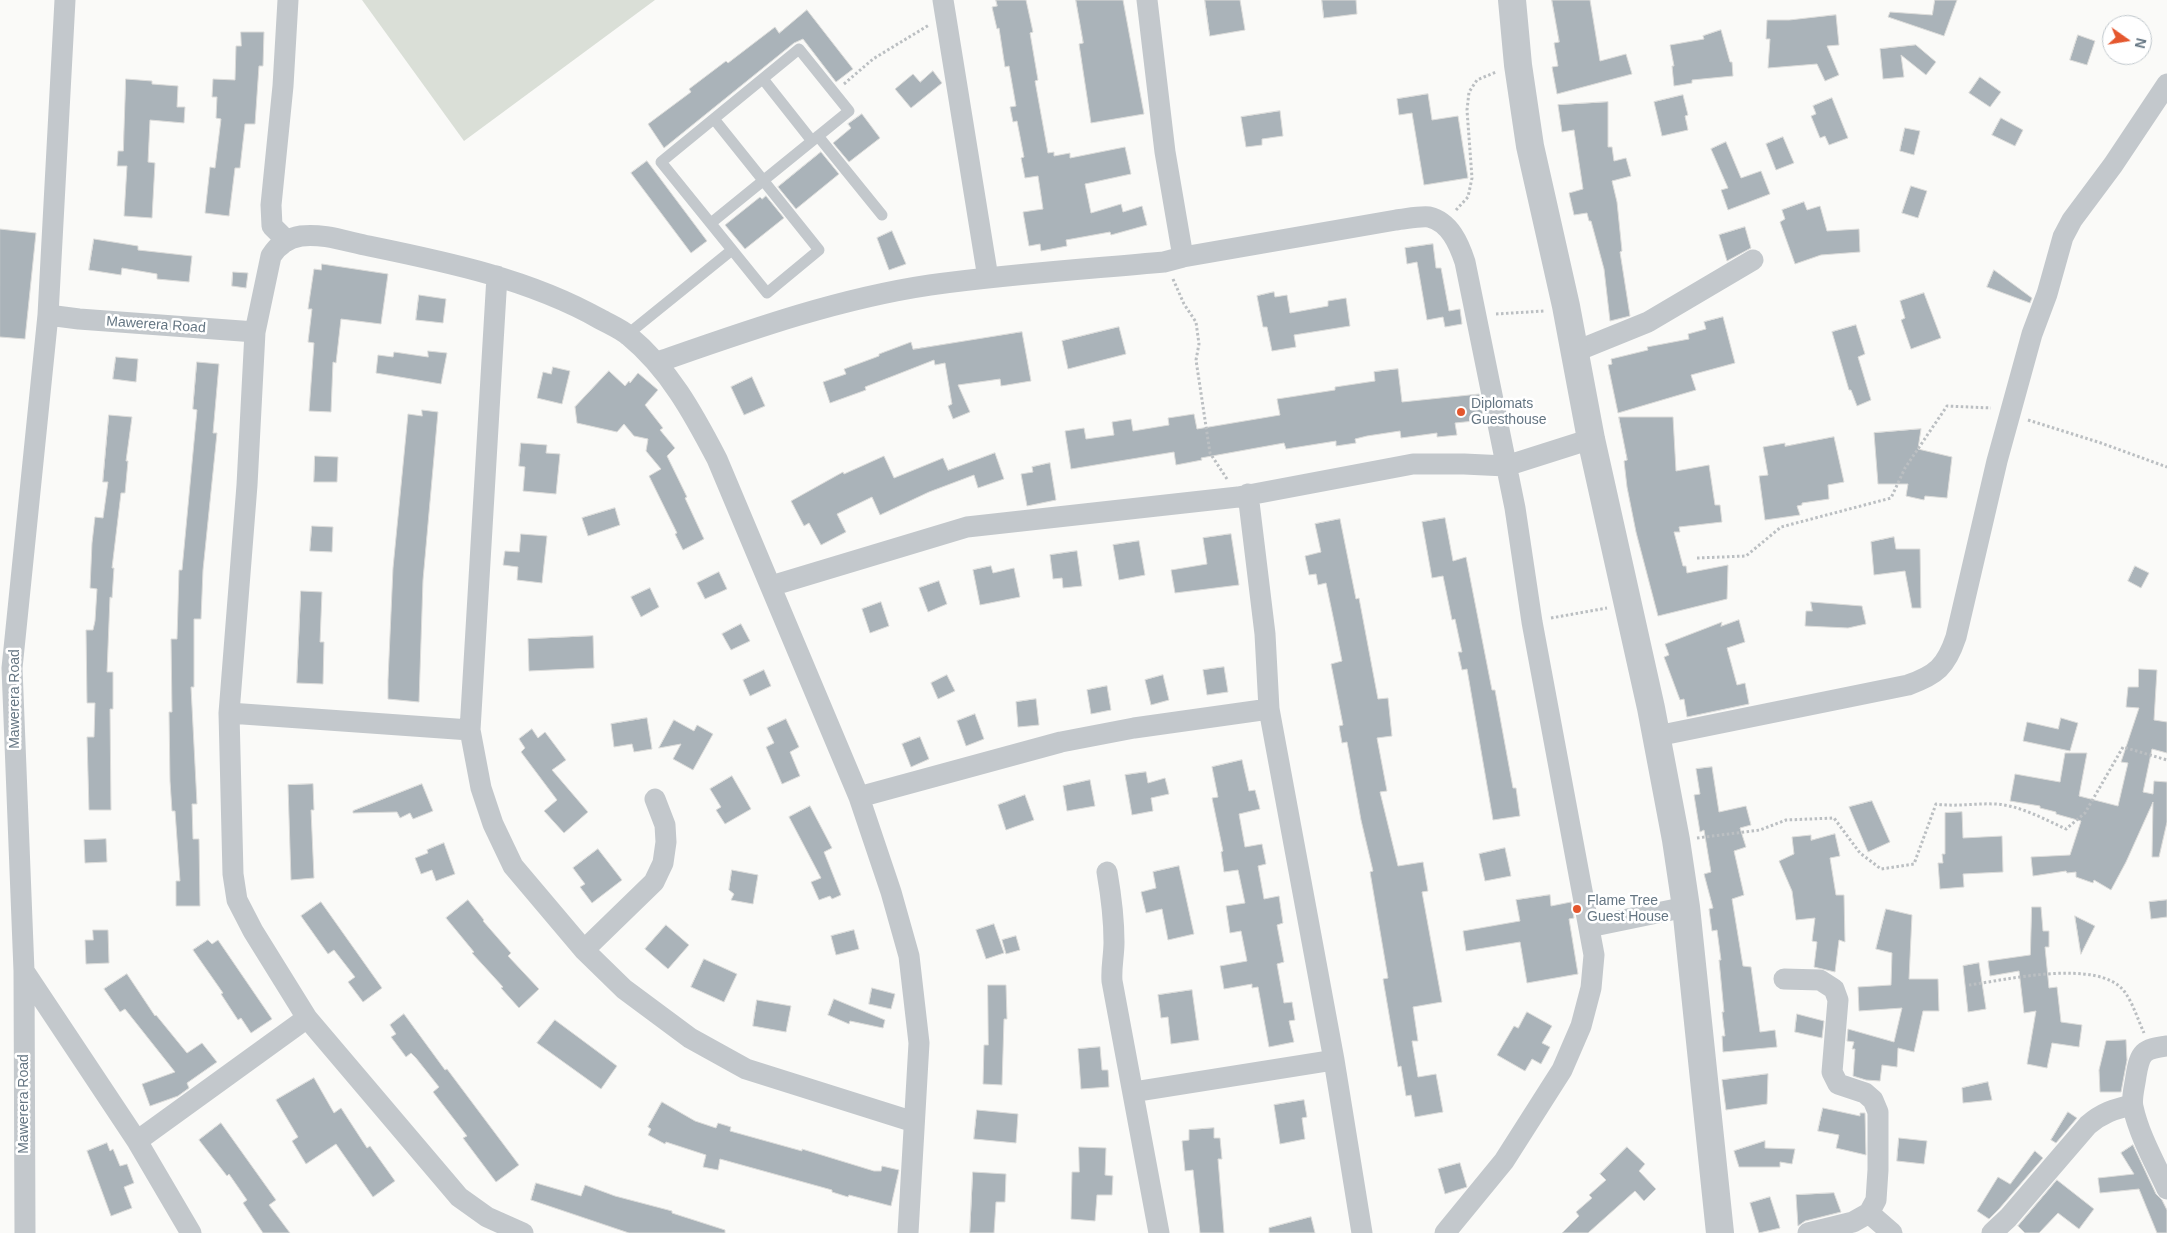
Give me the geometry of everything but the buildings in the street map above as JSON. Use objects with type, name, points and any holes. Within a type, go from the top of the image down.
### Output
[{"type":"street","points":[[48,315],[65,0]]},
{"type":"street","points":[[287,241],[272,226],[271,205],[283,86],[288,0]]},
{"type":"street","points":[[1147,0],[1165,152],[1174,260]]},
{"type":"street","points":[[1512,0],[1518,65],[1530,146],[1566,306],[1591,439],[1657,736],[1676,840],[1686,907],[1720,1233]]},
{"type":"street","points":[[944,8],[988,278]]},
{"type":"street","points":[[1657,736],[1908,685],[1929,678],[1947,660],[1956,637],[1982,517],[2063,237],[2072,220],[2113,165],[2167,84]]},
{"type":"street","points":[[658,362],[768,323],[861,298],[930,285],[1174,260],[1396,220],[1428,217],[1444,224],[1457,240],[1465,262],[1515,508],[1532,622],[1594,955],[1591,988],[1581,1026],[1562,1070],[1504,1161],[1445,1233]]},
{"type":"street","points":[[523,1233],[487,1217],[459,1197],[307,1018],[253,931],[237,900],[233,874],[231,836],[229,713],[247,485],[255,332],[271,256],[277,246],[301,236],[318,236],[416,256],[497,276],[578,306],[628,334],[658,362],[689,406],[717,459],[859,797],[891,892],[909,956],[919,1042],[908,1233]]},
{"type":"street","points":[[1574,352],[1648,322],[1753,260]]},
{"type":"street","points":[[497,276],[470,730],[481,788],[493,824],[513,866],[584,950],[624,989],[690,1038],[746,1070],[914,1122]]},
{"type":"street","name":"Mawerera Road","points":[[25,1233],[24,971],[6,668],[48,315],[79,320],[255,332]]},
{"type":"street","points":[[771,586],[967,527],[1243,496],[1414,464],[1506,466],[1591,439]]},
{"type":"street","points":[[1243,496],[1264,634],[1269,709],[1334,1060],[1362,1233]]},
{"type":"street","points":[[859,797],[1061,742],[1134,728],[1269,709]]},
{"type":"street","points":[[229,713],[470,730]]},
{"type":"street","points":[[584,950],[654,882],[663,863],[666,842],[665,826],[655,799]]},
{"type":"street","points":[[1107,872],[1114,935],[1111,966],[1112,981],[1159,1233]]},
{"type":"street","points":[[1589,927],[1686,907]]},
{"type":"street","points":[[24,971],[137,1141],[190,1233]]},
{"type":"street","points":[[1784,978],[1820,980],[1834,989],[1838,1000],[1832,1072],[1838,1084],[1865,1093],[1873,1100],[1878,1112],[1876,1200],[1869,1213],[1853,1222],[1808,1233]]},
{"type":"street","points":[[137,1141],[307,1018]]},
{"type":"street","points":[[2158,1047],[2142,1054],[2138,1066],[2132,1105],[2145,1141],[2167,1189]]},
{"type":"street","points":[[1132,1092],[1334,1060]]},
{"type":"street","points":[[1992,1233],[2008,1218],[2088,1125],[2099,1116],[2111,1110],[2132,1105]]},
{"type":"street","points":[[1869,1213],[1892,1233]]},
{"type":"lane","points":[[711,223],[764,180],[815,138],[849,111],[799,49],[661,162],[767,293],[820,250],[764,180],[714,119]]},
{"type":"lane","points":[[763,79],[882,216]]},
{"type":"lane","points":[[628,334],[732,250]]},
{"type":"path","points":[[834,92],[873,59],[944,8]]},
{"type":"path","points":[[1444,224],[1468,197],[1472,178],[1467,110],[1469,92],[1477,80],[1518,65]]},
{"type":"path","points":[[1174,260],[1184,304],[1196,322],[1199,344],[1196,360],[1210,453],[1243,496]]},
{"type":"path","points":[[1475,315],[1553,311],[1566,306]]},
{"type":"path","points":[[1697,558],[1746,556],[1781,526],[1892,498],[1905,468],[1947,406],[1989,408],[2101,442],[2167,467]]},
{"type":"path","points":[[1532,622],[1627,604]]},
{"type":"path","points":[[1676,840],[1760,830],[1786,820],[1834,818],[1860,853],[1881,869],[1914,864],[1936,804],[1952,806],[1996,804],[2025,811],[2066,828],[2085,812],[2123,747],[2167,760]]},
{"type":"path","points":[[1969,985],[2060,972],[2105,978],[2124,991],[2158,1047]]},
{"type":"shaded area","points":[[362,0],[655,0],[464,141]]},
{"type":"place","name":"Diplomats Guesthouse","points":[[1461,412]]},
{"type":"place","name":"Flame Tree Guest House","points":[[1577,909]]}]
